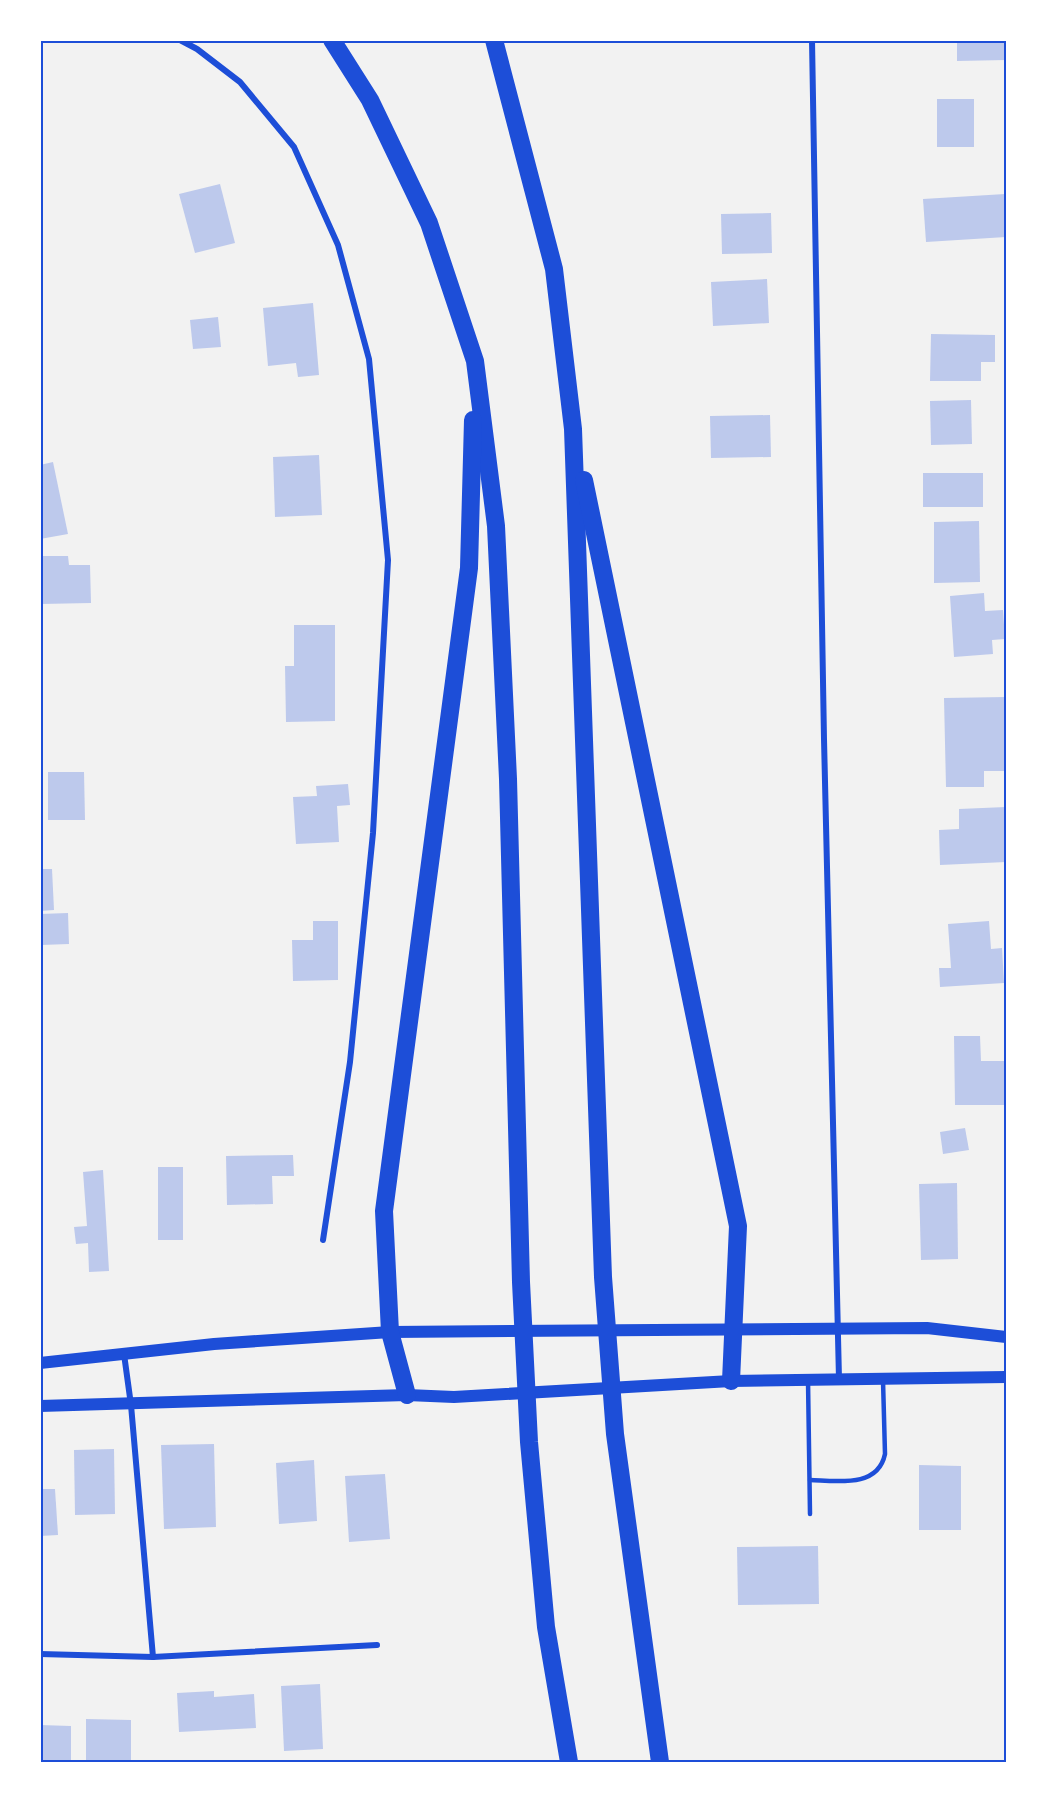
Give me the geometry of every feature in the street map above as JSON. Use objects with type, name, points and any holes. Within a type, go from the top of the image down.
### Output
[{"type":"highway","points":[[332,40],[370,100],[429,223],[475,361],[496,526],[508,779],[521,1282],[529,1442],[546,1627],[569,1762]]},
{"type":"highway","points":[[494,40],[554,269],[573,429],[603,1277],[615,1434],[660,1762]]},
{"type":"highway","points":[[407,1395],[390,1332],[384,1211],[469,568],[475,361]]},
{"type":"highway","points":[[573,429],[738,1226],[731,1381]]},
{"type":"main road","points":[[40,1363],[123,1353],[390,1332],[927,1328],[1006,1337]]},
{"type":"main road","points":[[40,1406],[407,1395],[454,1397],[731,1381],[1006,1377]]},
{"type":"street","points":[[180,40],[197,49],[240,82],[294,147],[338,245],[369,359],[388,560],[373,833],[350,1062],[323,1240]]},
{"type":"street","points":[[812,40],[839,1379]]},
{"type":"street","points":[[123,1353],[131,1405],[153,1657]]},
{"type":"street","points":[[40,1653],[153,1657],[376,1645]]},
{"type":"lane","points":[[810,1480],[848,1481],[872,1476],[883,1465],[885,1454],[884,1377]]},
{"type":"lane","points":[[808,1380],[810,1514]]},
{"type":"building","points":[[957,40],[1006,40],[1006,60],[957,61]]},
{"type":"building","points":[[937,99],[974,99],[974,147],[937,147]]},
{"type":"building","points":[[220,184],[235,243],[195,253],[179,194]]},
{"type":"building","points":[[1005,194],[1006,237],[926,242],[923,199]]},
{"type":"building","points":[[771,213],[772,253],[722,254],[721,214]]},
{"type":"building","points":[[767,279],[769,323],[713,326],[711,282]]},
{"type":"building","points":[[313,303],[319,375],[298,377],[296,363],[268,366],[263,308]]},
{"type":"building","points":[[218,317],[221,347],[193,349],[190,320]]},
{"type":"building","points":[[931,334],[995,335],[995,362],[981,362],[981,381],[930,381]]},
{"type":"building","points":[[971,400],[972,444],[931,445],[930,401]]},
{"type":"building","points":[[770,415],[771,457],[711,458],[710,416]]},
{"type":"building","points":[[319,455],[322,515],[275,517],[273,457]]},
{"type":"building","points":[[53,462],[68,534],[40,539],[40,465]]},
{"type":"building","points":[[923,473],[983,473],[983,507],[923,507]]},
{"type":"building","points":[[979,521],[980,582],[934,583],[934,522]]},
{"type":"building","points":[[41,556],[68,556],[69,565],[90,565],[91,603],[41,604]]},
{"type":"building","points":[[984,593],[985,611],[1003,610],[1005,639],[992,640],[993,654],[954,657],[950,596]]},
{"type":"building","points":[[294,625],[335,625],[335,721],[286,722],[285,666],[294,666]]},
{"type":"building","points":[[1006,697],[1006,771],[984,771],[984,787],[946,787],[944,698]]},
{"type":"building","points":[[48,772],[84,772],[85,820],[48,820]]},
{"type":"building","points":[[348,784],[350,805],[337,806],[339,842],[296,844],[293,797],[317,796],[316,786]]},
{"type":"building","points":[[1006,807],[1006,862],[940,865],[939,830],[959,829],[959,809]]},
{"type":"building","points":[[40,869],[52,869],[54,910],[40,911]]},
{"type":"building","points":[[68,913],[69,944],[41,945],[40,914]]},
{"type":"building","points":[[313,921],[338,921],[338,980],[293,981],[292,940],[313,940]]},
{"type":"building","points":[[989,921],[991,949],[1002,948],[1004,983],[940,987],[939,968],[951,968],[948,924]]},
{"type":"building","points":[[954,1036],[980,1036],[981,1061],[1006,1061],[1006,1105],[955,1105]]},
{"type":"building","points":[[965,1128],[969,1150],[943,1154],[940,1132]]},
{"type":"building","points":[[293,1155],[294,1176],[272,1176],[273,1204],[227,1205],[226,1156]]},
{"type":"building","points":[[158,1167],[183,1167],[183,1240],[158,1240]]},
{"type":"building","points":[[103,1170],[109,1271],[89,1272],[88,1243],[76,1244],[74,1227],[87,1226],[83,1172]]},
{"type":"building","points":[[957,1183],[958,1259],[921,1260],[919,1184]]},
{"type":"building","points":[[214,1444],[216,1527],[164,1529],[161,1445]]},
{"type":"building","points":[[114,1449],[115,1514],[75,1515],[74,1450]]},
{"type":"building","points":[[314,1460],[317,1521],[279,1524],[276,1463]]},
{"type":"building","points":[[919,1465],[961,1466],[961,1530],[919,1530]]},
{"type":"building","points":[[385,1474],[390,1539],[349,1542],[345,1476]]},
{"type":"building","points":[[40,1489],[55,1489],[58,1535],[40,1536]]},
{"type":"building","points":[[818,1546],[819,1604],[738,1605],[737,1547]]},
{"type":"building","points":[[320,1684],[323,1749],[284,1751],[281,1686]]},
{"type":"building","points":[[214,1691],[214,1697],[254,1694],[256,1728],[179,1732],[177,1693]]},
{"type":"building","points":[[86,1719],[131,1720],[131,1762],[86,1762]]},
{"type":"building","points":[[40,1725],[71,1726],[71,1762],[40,1762]]}]
